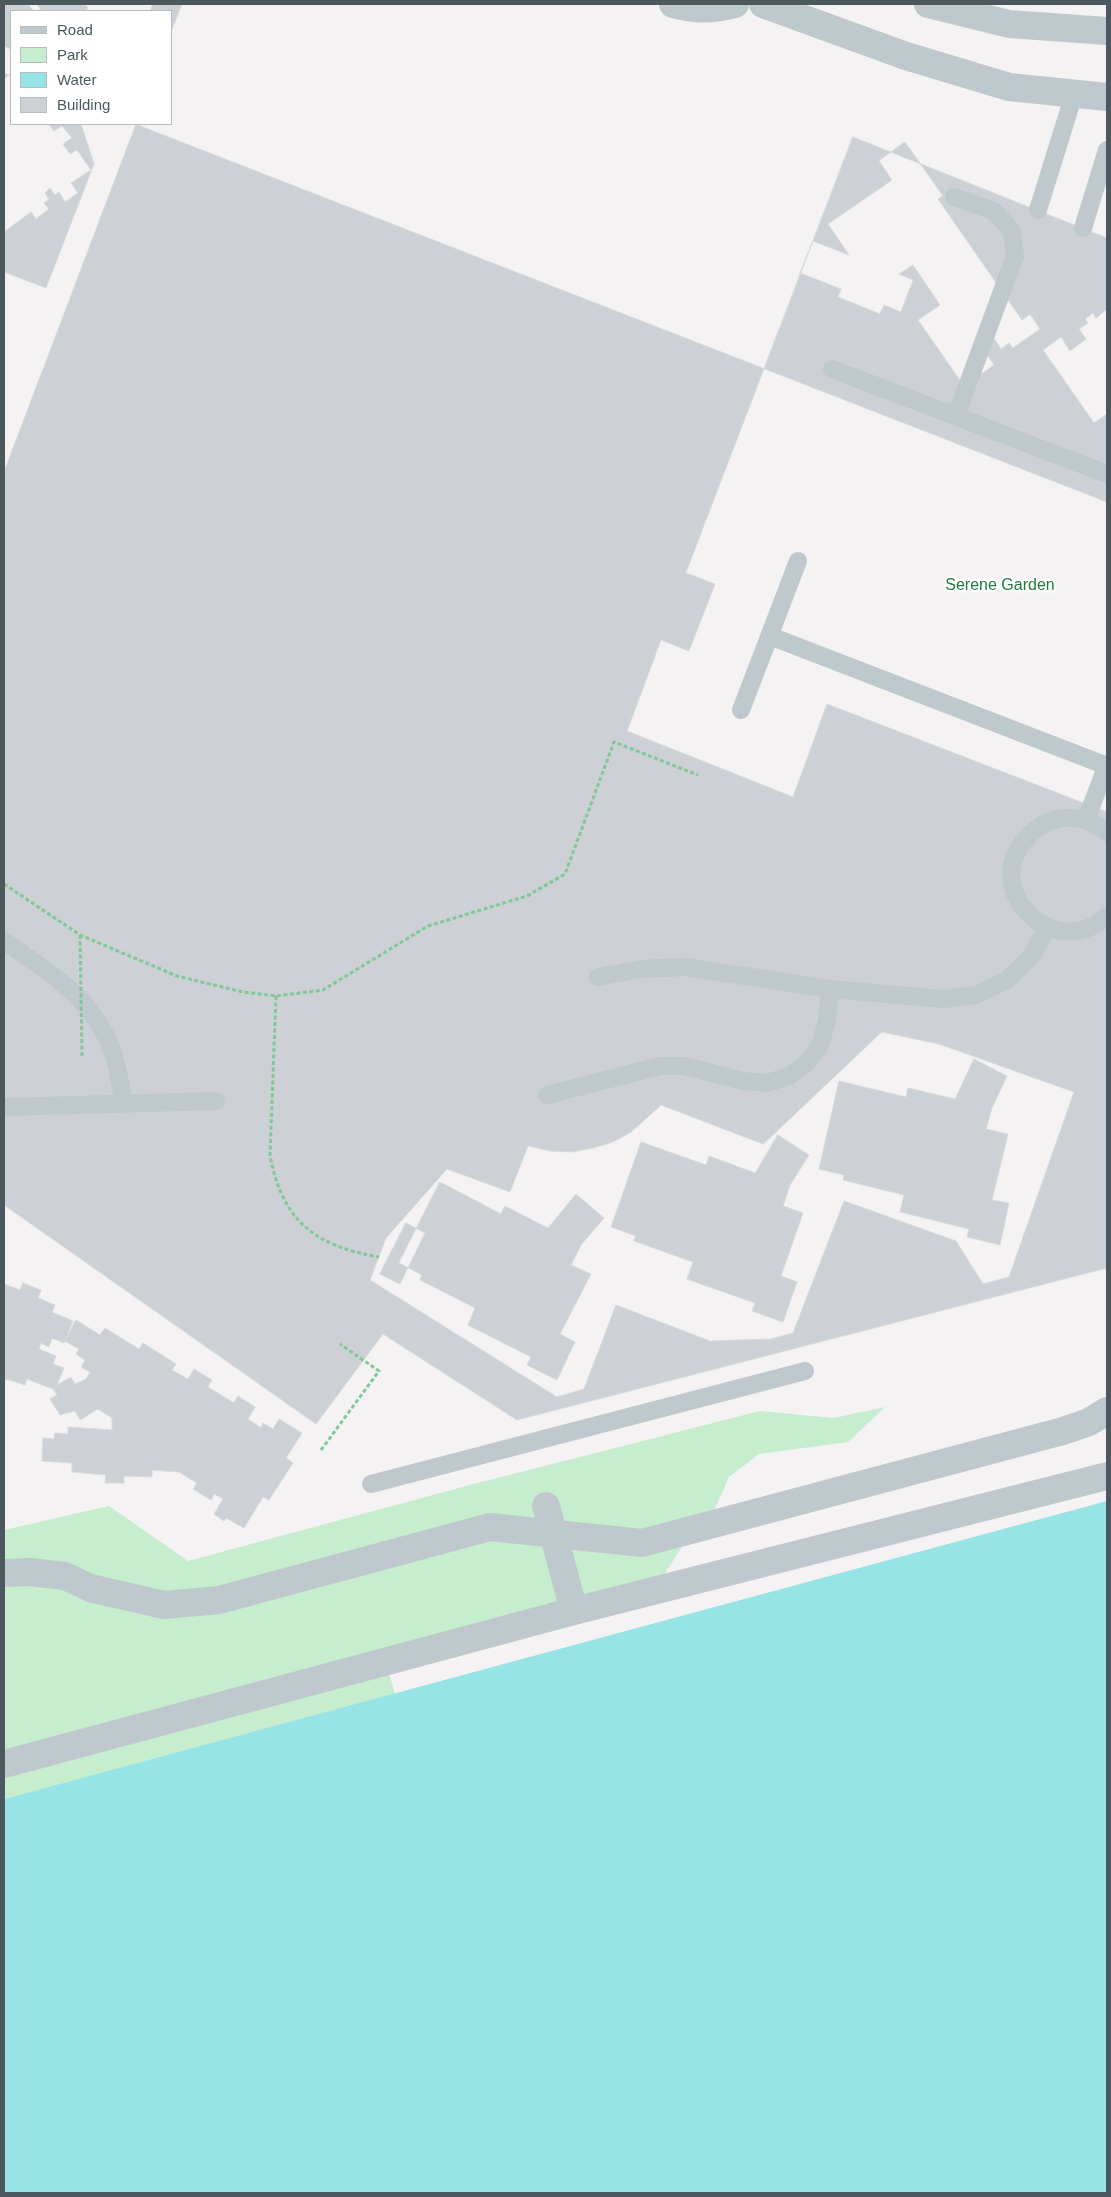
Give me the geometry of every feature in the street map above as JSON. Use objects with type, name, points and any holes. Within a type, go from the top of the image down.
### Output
[{"type":"street","points":[[673,4],[692,9],[713,9],[734,4]]},
{"type":"street","points":[[763,4],[906,56],[1009,87],[1107,97]]},
{"type":"street","points":[[928,4],[1009,24],[1107,31]]},
{"type":"street","points":[[4,1573],[30,1572],[65,1576],[90,1588],[164,1605],[191,1604],[219,1600],[490,1527],[642,1542],[1063,1431],[1089,1422],[1107,1411]]},
{"type":"street","points":[[4,1764],[574,1611],[1107,1476]]},
{"type":"street","points":[[546,1506],[574,1611]]},
{"type":"lane","points":[[1038,210],[1074,94]]},
{"type":"lane","points":[[1083,228],[1107,150]]},
{"type":"lane","points":[[954,196],[994,212],[1012,230],[1015,256],[956,416]]},
{"type":"lane","points":[[832,369],[1107,474]]},
{"type":"lane","points":[[741,710],[798,561]]},
{"type":"lane","points":[[770,636],[1107,766],[1086,820]]},
{"type":"lane","points":[[1107,833],[1086,820],[1067,817],[1048,821],[1032,831],[1019,847],[1012,864],[1012,884],[1019,903],[1031,917],[1047,928],[1065,932],[1084,930],[1100,923],[1107,916]]},
{"type":"lane","points":[[598,977],[641,969],[686,967],[830,988],[943,999],[976,995],[1007,980],[1031,957],[1047,928]]},
{"type":"lane","points":[[4,941],[73,990],[90,1009],[104,1029],[114,1053],[121,1078],[123,1104]]},
{"type":"lane","points":[[547,1095],[660,1066],[684,1066],[743,1082],[767,1083],[789,1076],[808,1062],[821,1043],[827,1020],[830,988]]},
{"type":"lane","points":[[4,1106],[216,1101]]},
{"type":"lane","points":[[371,1484],[806,1371]]},
{"type":"path","points":[[4,884],[80,935],[177,976],[234,990],[276,996],[323,990],[428,926],[527,896],[564,874],[614,742],[698,775]]},
{"type":"path","points":[[80,935],[82,1056]]},
{"type":"path","points":[[276,996],[270,1155],[274,1176],[281,1196],[293,1214],[308,1230],[327,1243],[350,1252],[379,1257]]},
{"type":"path","points":[[320,1450],[379,1371],[340,1344]]},
{"type":"green space","points":[[885,1407],[848,1442],[759,1454],[729,1477],[713,1513],[687,1539],[644,1606],[389,1673],[395,1694],[4,1799],[4,1530],[109,1506],[188,1561],[470,1485],[760,1411],[834,1418]]},
{"type":"water","points":[[1107,1501],[1107,2193],[4,2193],[4,1799]]},
{"type":"building","points":[[4,4],[182,4],[172,29],[172,10],[10,10],[10,125],[136,125],[4,472]]},
{"type":"building","points":[[28,4],[153,4],[150,10],[33,10]]},
{"type":"building","points":[[37,4],[85,4],[88,8],[85,10],[41,10]]},
{"type":"building","points":[[4,46],[10,49],[10,125],[81,125],[94,164],[46,288],[4,272]]},
{"type":"building","points":[[4,73],[10,76],[10,125],[138,125],[1107,502],[1107,1268],[517,1420],[383,1334],[316,1424],[4,1205]]},
{"type":"building","points":[[9,75],[10,76],[10,125],[50,125],[54,131],[62,126],[72,138],[63,144],[70,154],[77,150],[91,170],[71,183],[78,193],[65,202],[59,192],[55,195],[50,188],[45,193],[49,199],[44,203],[49,209],[36,219],[31,212],[4,232],[4,79]]},
{"type":"building","points":[[853,137],[1107,238],[1107,812],[827,704],[793,797],[627,731],[661,640],[689,651],[715,584],[686,573]]},
{"type":"building","points":[[905,142],[943,196],[938,199],[1022,320],[1030,314],[1040,329],[1013,348],[1009,343],[1001,349],[991,334],[979,342],[994,365],[964,386],[918,320],[940,305],[913,265],[899,274],[913,280],[901,312],[884,305],[880,314],[838,297],[841,289],[800,273],[813,241],[849,255],[828,224],[892,180],[879,161]]},
{"type":"building","points":[[1107,309],[1107,414],[1094,423],[1043,350],[1061,337],[1070,351],[1086,339],[1079,329],[1088,323],[1085,319],[1093,313],[1096,318]]},
{"type":"building","points":[[882,1032],[939,1044],[1074,1092],[1009,1277],[983,1284],[956,1241],[844,1201],[793,1333],[771,1339],[710,1341],[616,1305],[584,1389],[557,1397],[370,1280],[386,1238],[447,1169],[510,1192],[528,1146],[550,1151],[572,1152],[613,1142],[631,1132],[661,1105],[763,1144]]},
{"type":"building","points":[[974,1059],[1007,1076],[992,1108],[986,1129],[1008,1134],[992,1200],[1009,1203],[1000,1245],[967,1237],[969,1229],[900,1212],[904,1195],[843,1180],[844,1175],[819,1169],[839,1081],[906,1097],[908,1088],[955,1099]]},
{"type":"building","points":[[778,1135],[809,1155],[790,1185],[783,1206],[803,1213],[781,1276],[797,1282],[783,1322],[752,1311],[755,1303],[687,1279],[693,1262],[634,1241],[636,1236],[611,1227],[641,1142],[706,1165],[709,1156],[755,1173]]},
{"type":"building","points":[[440,1182],[501,1214],[505,1206],[548,1228],[576,1194],[604,1218],[581,1245],[571,1265],[591,1274],[560,1334],[575,1342],[557,1380],[527,1365],[531,1357],[468,1325],[475,1308],[420,1280],[422,1275],[399,1263]]},
{"type":"building","points":[[406,1223],[425,1233],[400,1284],[380,1274]]},
{"type":"building","points":[[23,1283],[41,1290],[38,1298],[55,1305],[52,1312],[73,1321],[64,1343],[52,1338],[49,1347],[41,1343],[39,1349],[56,1356],[53,1364],[64,1368],[57,1385],[53,1389],[27,1379],[25,1385],[6,1379],[4,1384],[4,1284],[20,1290]]},
{"type":"building","points":[[76,1320],[100,1335],[105,1328],[139,1349],[143,1343],[176,1364],[172,1370],[188,1379],[194,1369],[212,1380],[208,1387],[234,1403],[238,1396],[255,1407],[248,1419],[261,1428],[263,1423],[273,1429],[279,1419],[302,1433],[286,1458],[293,1463],[269,1500],[263,1497],[244,1528],[226,1518],[224,1521],[214,1514],[223,1499],[214,1494],[211,1500],[193,1489],[197,1483],[179,1472],[152,1470],[152,1477],[124,1476],[124,1483],[105,1483],[106,1475],[72,1472],[72,1463],[42,1461],[43,1438],[54,1439],[55,1433],[68,1434],[68,1427],[112,1430],[112,1418],[98,1409],[80,1420],[75,1411],[60,1415],[50,1399],[57,1395],[53,1389],[57,1385],[71,1377],[75,1384],[86,1379],[90,1372],[81,1367],[85,1360],[76,1354],[79,1349],[65,1341]]},
{"type":"park label","name":"Serene Garden","points":[[1000,586]]}]
